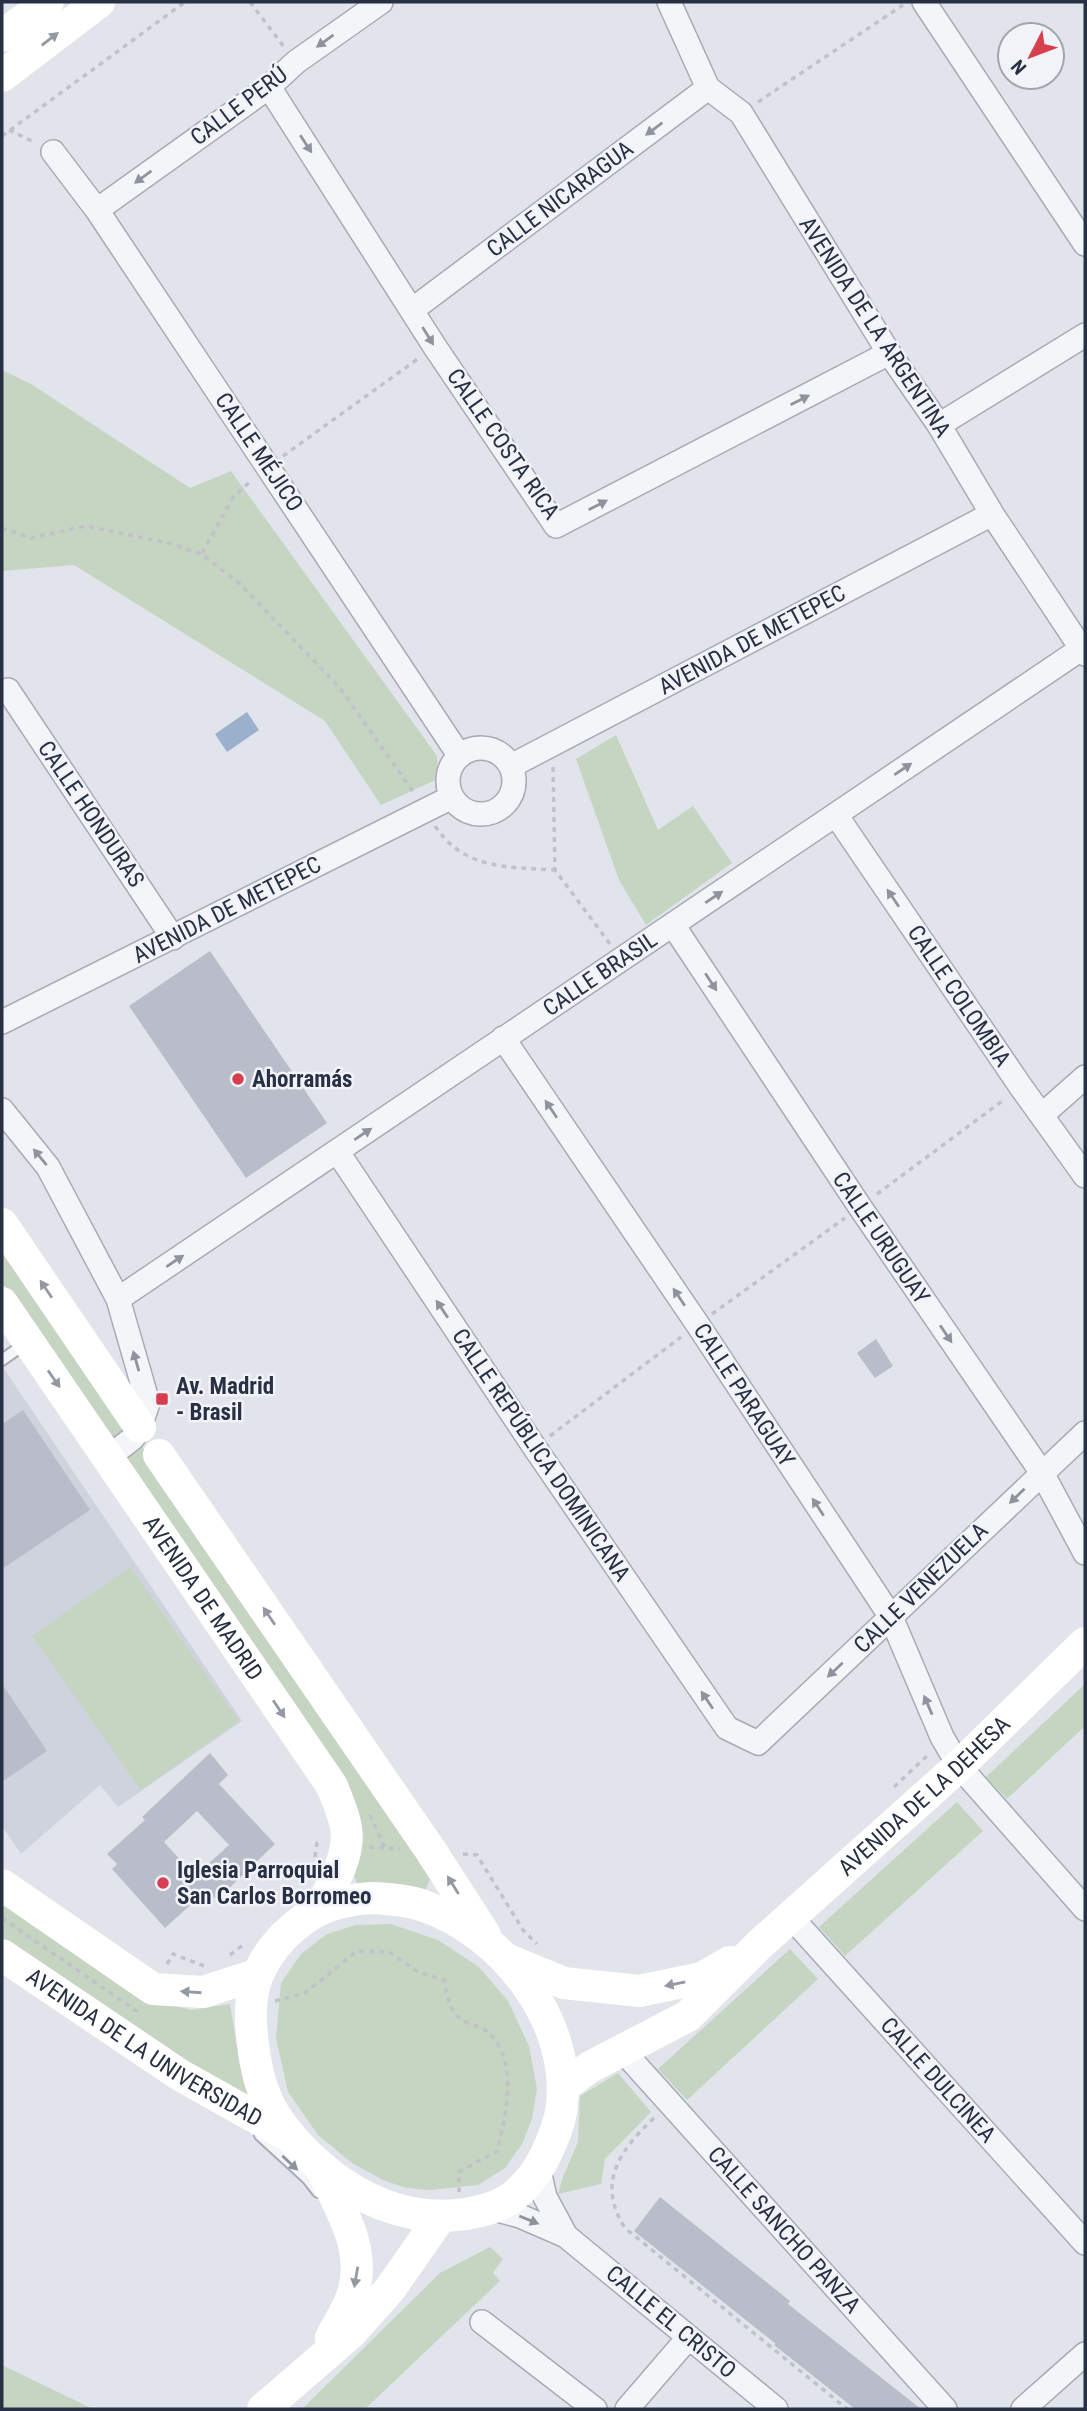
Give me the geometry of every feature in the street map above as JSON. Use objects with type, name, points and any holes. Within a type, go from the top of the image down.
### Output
[{"type":"street","points":[[2,36],[48,2]]},
{"type":"street","points":[[2,76],[99,2]]},
{"type":"street","name":"CALLE PERÚ","points":[[97,210],[269,87],[296,62],[381,2]]},
{"type":"street","name":"AVENIDA DE LA ARGENTINA","points":[[668,2],[708,88],[741,113],[889,353],[939,425],[992,514],[1083,651]]},
{"type":"street","points":[[924,2],[1085,244]]},
{"type":"street","name":"CALLE COSTA RICA","points":[[269,87],[435,347],[556,526],[889,353]]},
{"type":"street","name":"CALLE NICARAGUA","points":[[412,310],[708,88]]},
{"type":"street","name":"CALLE MÉJICO","points":[[53,152],[97,210],[459,755]]},
{"type":"street","points":[[939,425],[1085,335]]},
{"type":"street","name":"AVENIDA DE METEPEC","points":[[511,766],[992,514]]},
{"type":"street","name":"CALLE BRASIL","points":[[118,1299],[1083,651]]},
{"type":"street","name":"CALLE HONDURAS","points":[[8,690],[173,938]]},
{"type":"street","points":[[488,748],[505,758],[511,766],[514,788],[510,799],[502,808],[480,815],[459,806],[452,797],[448,775],[459,755],[468,750],[488,748]]},
{"type":"street","name":"AVENIDA DE METEPEC","points":[[2,1023],[452,797]]},
{"type":"street","name":"CALLE COLOMBIA","points":[[836,815],[1021,1087],[1085,1176]]},
{"type":"street","name":"CALLE URUGUAY","points":[[673,925],[860,1207],[1042,1473],[1085,1553]]},
{"type":"street","name":"CALLE PARAGUAY","points":[[503,1038],[698,1325],[891,1617],[942,1737],[959,1766],[1085,1909]]},
{"type":"street","points":[[1042,1115],[1085,1077]]},
{"type":"street","points":[[2,1110],[48,1167],[118,1299],[148,1403],[140,1427],[127,1444],[119,1449],[103,1451]]},
{"type":"street","name":"CALLE REPÚBLICA DOMINICANA","points":[[337,1152],[727,1728],[758,1742]]},
{"type":"street","name":"AVENIDA DE MADRID","points":[[2,1224],[496,1950]]},
{"type":"street","name":"AVENIDA DE MADRID","points":[[2,1303],[332,1786],[345,1821],[346,1846],[336,1876],[319,1909]]},
{"type":"street","name":"CALLE VENEZUELA","points":[[758,1742],[1085,1433]]},
{"type":"street","name":"AVENIDA DE LA DEHESA","points":[[563,2087],[590,2067],[688,2016],[759,1945],[959,1766],[1085,1643]]},
{"type":"street","name":"AVENIDA DE LA UNIVERSIDAD","points":[[2,1885],[138,2013],[180,2074],[291,2137]]},
{"type":"street","points":[[372,1898],[423,1905],[461,1923],[496,1950],[541,2007],[554,2035],[560,2058],[562,2107],[539,2170],[508,2200],[449,2202],[415,2214],[361,2196],[320,2167],[291,2137],[276,2118],[265,2096],[255,2062],[250,2023],[280,1941],[295,1925],[319,1909],[349,1899],[372,1898]]},
{"type":"street","name":"CALLE DULCINEA","points":[[791,1917],[1085,2244]]},
{"type":"street","name":"AVENIDA DE LA DEHESA","points":[[496,1950],[564,1983],[639,1991],[702,1978],[759,1945]]},
{"type":"street","name":"AVENIDA DE LA UNIVERSIDAD","points":[[2,1955],[138,2013]]},
{"type":"street","points":[[138,2013],[203,1992],[261,1989]]},
{"type":"street","name":"CALLE SANCHO PANZA","points":[[623,2051],[945,2409]]},
{"type":"street","points":[[319,2361],[352,2298],[358,2266],[352,2233],[320,2167]]},
{"type":"street","name":"CALLE EL CRISTO","points":[[539,2170],[545,2197],[566,2236]]},
{"type":"street","name":"CALLE EL CRISTO","points":[[480,2200],[566,2236],[776,2409]]},
{"type":"street","points":[[263,2409],[351,2333],[390,2289],[449,2202]]},
{"type":"street","points":[[482,2322],[595,2409]]},
{"type":"street","points":[[628,2409],[689,2337]]},
{"type":"street","points":[[1023,2409],[1085,2354]]},
{"type":"lane","points":[[2,1360],[28,1342]]},
{"type":"lane","points":[[180,2074],[259,2134],[307,2178],[352,2233]]},
{"type":"path","points":[[2,136],[185,2]]},
{"type":"path","points":[[250,2],[296,62]]},
{"type":"path","points":[[741,113],[908,2]]},
{"type":"path","points":[[9,130],[53,152]]},
{"type":"path","points":[[201,554],[234,496],[269,466],[435,347]]},
{"type":"path","points":[[2,528],[31,538],[85,526],[169,543],[201,554],[239,583],[340,688],[445,839],[466,856],[484,864],[555,870]]},
{"type":"path","points":[[544,749],[552,767],[555,870],[621,960]]},
{"type":"path","points":[[535,1448],[1021,1087]]},
{"type":"path","points":[[887,1794],[927,1757],[942,1737]]},
{"type":"path","points":[[314,1863],[317,1843],[477,1855],[523,1930],[541,1948]]},
{"type":"path","points":[[2,1918],[138,2013],[173,1954],[204,1966],[215,1962]]},
{"type":"path","points":[[226,1959],[248,1941]]},
{"type":"path","points":[[261,1989],[305,1993],[357,1951],[389,1952],[418,1972],[444,1980],[451,2009],[464,2022],[485,2030],[498,2044],[507,2073],[507,2113],[497,2151],[459,2172],[449,2202],[480,2200]]},
{"type":"path","points":[[669,2103],[636,2134],[616,2165],[611,2187],[616,2214],[633,2236],[847,2409]]},
{"type":"shaded area","points":[[2,1366],[242,1721],[118,1807],[100,1785],[21,1854],[2,1826]]},
{"type":"green space","points":[[2,370],[31,384],[190,488],[231,471],[437,756],[438,779],[381,805],[325,721],[74,565],[2,571]]},
{"type":"green space","points":[[616,735],[658,830],[693,806],[732,863],[646,925],[619,880],[576,759]]},
{"type":"green space","points":[[2,1242],[433,1871],[424,1894],[358,1885],[352,1871],[348,1790],[2,1283]]},
{"type":"green space","points":[[130,1567],[239,1721],[141,1790],[32,1636]]},
{"type":"green space","points":[[1085,1684],[1085,1726],[1007,1799],[986,1777]]},
{"type":"green space","points":[[957,1802],[983,1831],[845,1956],[819,1927]]},
{"type":"green space","points":[[2,1893],[163,2003],[192,2010],[230,2004],[239,2059],[264,2118],[2,1938]]},
{"type":"green space","points":[[391,1924],[438,1940],[479,1967],[508,2001],[529,2046],[537,2089],[532,2119],[522,2144],[505,2168],[478,2185],[430,2190],[406,2188],[383,2180],[352,2163],[318,2135],[288,2092],[276,2038],[281,1983],[301,1954],[327,1934],[356,1925]]},
{"type":"green space","points":[[790,1949],[818,1979],[687,2100],[658,2069]]},
{"type":"green space","points":[[618,2073],[651,2112],[605,2159],[601,2184],[558,2194],[578,2142],[580,2096]]},
{"type":"green space","points":[[490,2247],[503,2259],[493,2273],[500,2281],[365,2409],[302,2409],[440,2273]]},
{"type":"green space","points":[[2,2365],[93,2409],[2,2409]]},
{"type":"water","points":[[247,712],[259,730],[227,752],[215,734]]},
{"type":"building","name":"Ahorramás","points":[[210,951],[327,1123],[246,1178],[129,1006]]},
{"type":"building","points":[[876,1339],[893,1366],[875,1378],[857,1353]]},
{"type":"building","points":[[23,1410],[90,1510],[2,1569],[2,1424]]},
{"type":"building","points":[[2,1684],[47,1751],[2,1782]]},
{"type":"building","points":[[210,1753],[228,1775],[219,1784],[275,1844],[217,1900],[207,1890],[165,1928],[112,1869],[117,1864],[107,1854],[145,1820],[142,1817]],"holes":[[[197,1811],[229,1845],[195,1876],[164,1842]]]},
{"type":"building","points":[[660,2197],[790,2301],[788,2304],[921,2409],[855,2409],[774,2345],[776,2344],[634,2231]]},
{"type":"place","name":"Ahorramás","points":[[238,1079]]},
{"type":"place","name":"Av. Madrid - Brasil","points":[[162,1399]]},
{"type":"place","name":"Iglesia Parroquial San Carlos Borromeo","points":[[163,1883]]}]
